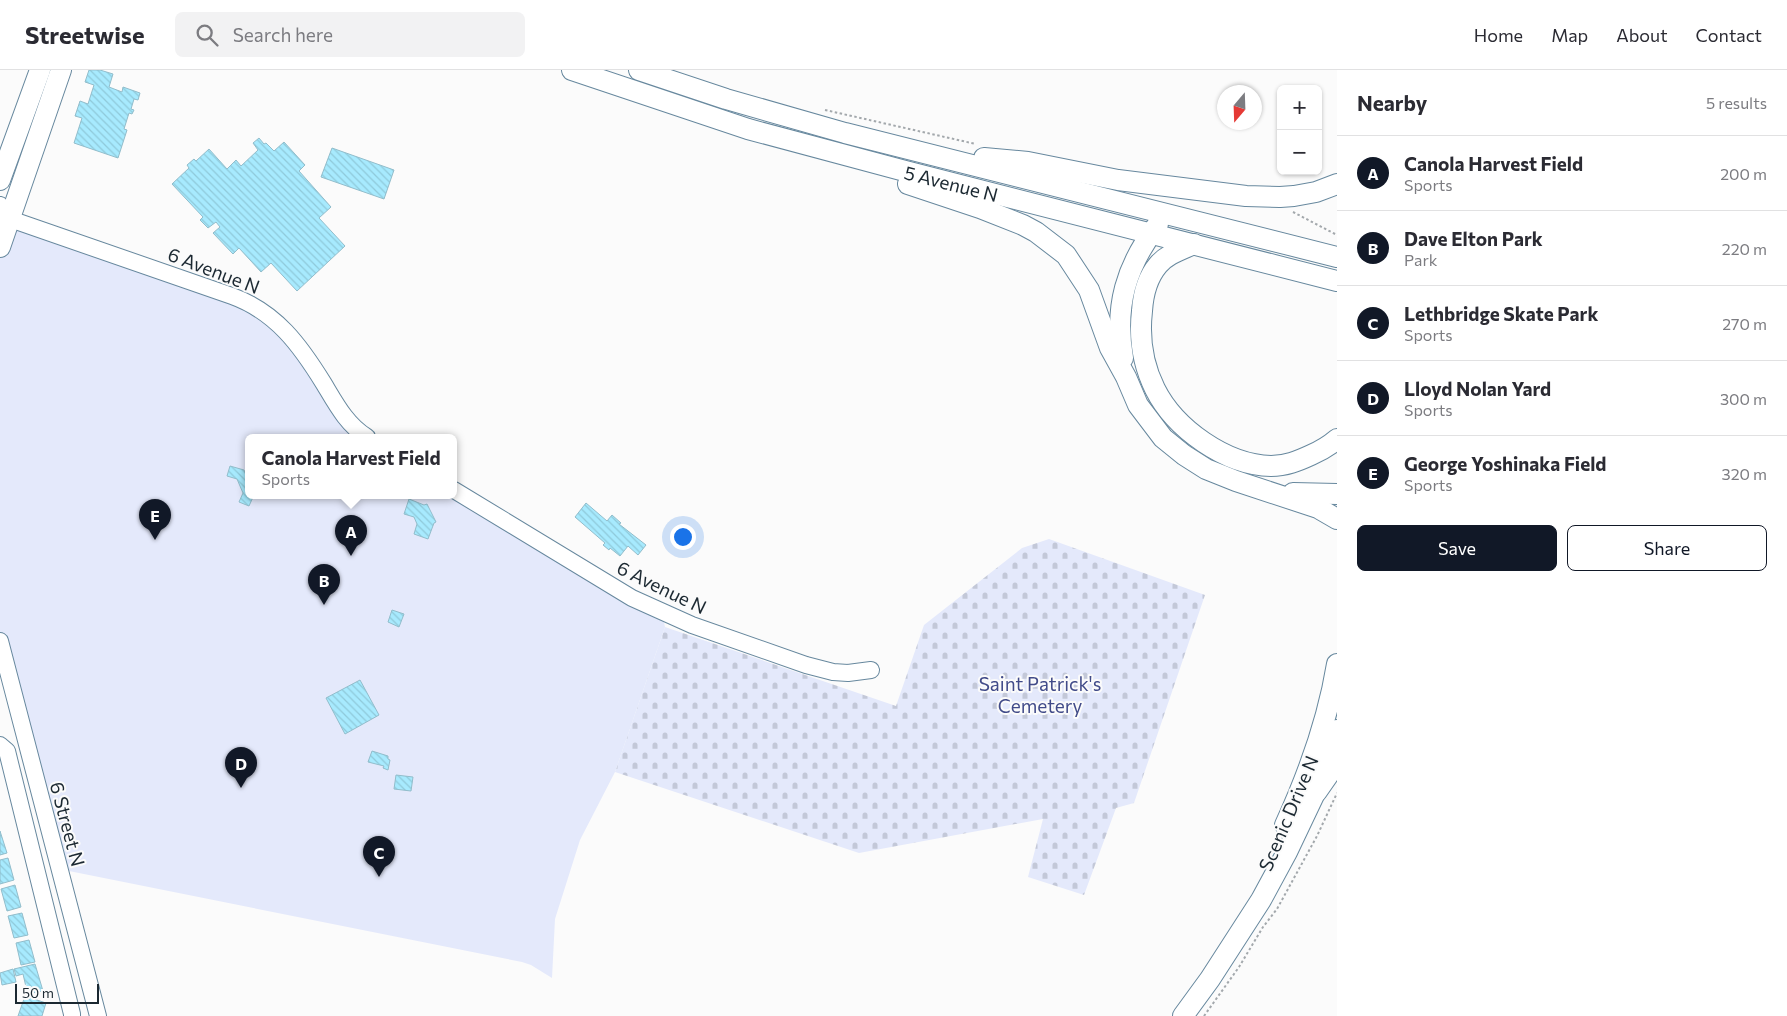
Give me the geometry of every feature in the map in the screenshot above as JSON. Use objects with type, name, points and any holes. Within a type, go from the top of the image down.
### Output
[{"type":"highway","points":[[1316,791],[1332,768],[1337,757]]},
{"type":"main road","points":[[0,180],[40,70]]},
{"type":"main road","points":[[0,247],[5,212],[61,70]]},
{"type":"main road","name":"5 Avenue N","points":[[572,70],[748,129],[845,156],[1337,280]]},
{"type":"main road","name":"5 Avenue N","points":[[639,70],[726,99],[845,133],[1337,257]]},
{"type":"main road","points":[[914,151],[1028,162],[1118,180],[1246,196],[1294,196],[1316,192],[1337,184]]},
{"type":"main road","points":[[845,156],[892,178],[1023,225],[1049,241],[1066,255],[1089,290],[1110,348],[1126,377],[1138,405],[1163,438],[1184,455],[1206,468],[1263,491],[1318,508],[1337,519]]},
{"type":"main road","points":[[1126,377],[1119,328],[1120,306],[1128,275],[1138,254],[1165,214]]},
{"type":"main road","points":[[1194,244],[1172,253],[1158,264],[1149,279],[1143,300],[1140,325],[1142,347],[1147,368],[1155,389],[1171,414],[1209,446],[1254,464],[1272,466],[1294,463],[1318,452],[1337,439]]},
{"type":"main road","points":[[1263,491],[1337,494]]},
{"type":"main road","name":"Scenic Drive N","points":[[1224,956],[1295,803],[1326,712],[1337,664]]},
{"type":"main road","name":"Scenic Drive N","points":[[1183,1016],[1260,900],[1316,791],[1337,730]]},
{"type":"street","name":"6 Avenue N","points":[[5,212],[257,307],[278,323],[295,341],[312,364],[340,412],[361,434]]},
{"type":"street","name":"6 Avenue N","points":[[457,492],[632,598],[662,613],[822,670],[848,673],[871,670]]},
{"type":"street","name":"6 Street N","points":[[0,642],[98,1016]]},
{"type":"street","points":[[0,745],[7,752],[72,1016]]},
{"type":"green space","points":[[10,219],[257,307],[364,434],[245,434],[245,499],[457,499],[457,497],[662,613],[665,627],[615,772],[580,840],[555,919],[552,978],[531,965],[522,962],[59,869],[0,641],[0,247]]},
{"type":"green space","name":"Saint Patrick's Cemetery","points":[[1049,539],[1205,595],[1134,803],[1116,808],[1084,895],[1028,877],[1043,819],[859,853],[615,772],[665,627],[896,706],[924,625],[1022,548]]},
{"type":"building","points":[[89,70],[100,70],[113,74],[109,87],[122,92],[123,87],[140,93],[138,100],[134,99],[131,109],[134,110],[132,114],[129,113],[124,129],[127,130],[118,158],[74,143],[82,118],[75,116],[80,101],[88,104],[94,85],[85,82]]},
{"type":"building","points":[[259,138],[274,151],[284,142],[305,165],[299,171],[331,207],[319,218],[345,246],[297,291],[271,263],[261,272],[239,248],[233,254],[213,233],[220,227],[216,222],[208,228],[200,220],[203,217],[172,184],[189,168],[187,165],[194,159],[196,161],[209,149],[227,169],[236,160],[241,166],[258,150],[253,143]]},
{"type":"building","points":[[332,148],[394,170],[384,199],[321,177]]},
{"type":"building","points":[[230,466],[244,470],[245,499],[252,499],[249,506],[239,502],[243,493],[237,479],[227,476]]},
{"type":"building","points":[[409,499],[424,505],[427,504],[436,522],[428,539],[414,534],[417,524],[414,517],[404,514]]},
{"type":"building","points":[[586,503],[607,521],[612,515],[621,523],[619,524],[646,545],[638,555],[628,546],[620,556],[610,548],[609,550],[603,545],[605,543],[575,517]]},
{"type":"building","points":[[392,610],[404,614],[399,627],[388,622]]},
{"type":"building","points":[[360,680],[379,715],[345,734],[326,698]]},
{"type":"building","points":[[372,751],[388,756],[390,760],[388,770],[383,768],[384,766],[368,762]]},
{"type":"building","points":[[396,775],[413,777],[411,791],[394,789]]},
{"type":"building","points":[[0,831],[7,853],[0,855]]},
{"type":"building","points":[[8,858],[14,880],[0,884],[0,860]]},
{"type":"building","points":[[15,885],[21,907],[7,911],[1,889]]},
{"type":"building","points":[[22,913],[28,935],[14,938],[8,916]]},
{"type":"building","points":[[29,940],[35,962],[21,965],[16,943]]},
{"type":"building","points":[[35,964],[43,991],[27,994],[27,992],[24,993],[23,988],[26,987],[23,974],[16,976],[14,969]]},
{"type":"building","points":[[13,969],[16,982],[2,985],[0,973]]},
{"type":"building","points":[[25,996],[46,1003],[42,1016],[18,1016]]},
{"type":"place","name":"George Yoshinaka Field","points":[[155,540]]},
{"type":"place","name":"Canola Harvest Field","points":[[351,556]]},
{"type":"place","name":"Dave Elton Park","points":[[324,605]]},
{"type":"place","name":"Lloyd Nolan Yard","points":[[241,788]]},
{"type":"place","name":"Lethbridge Skate Park","points":[[379,877]]}]
